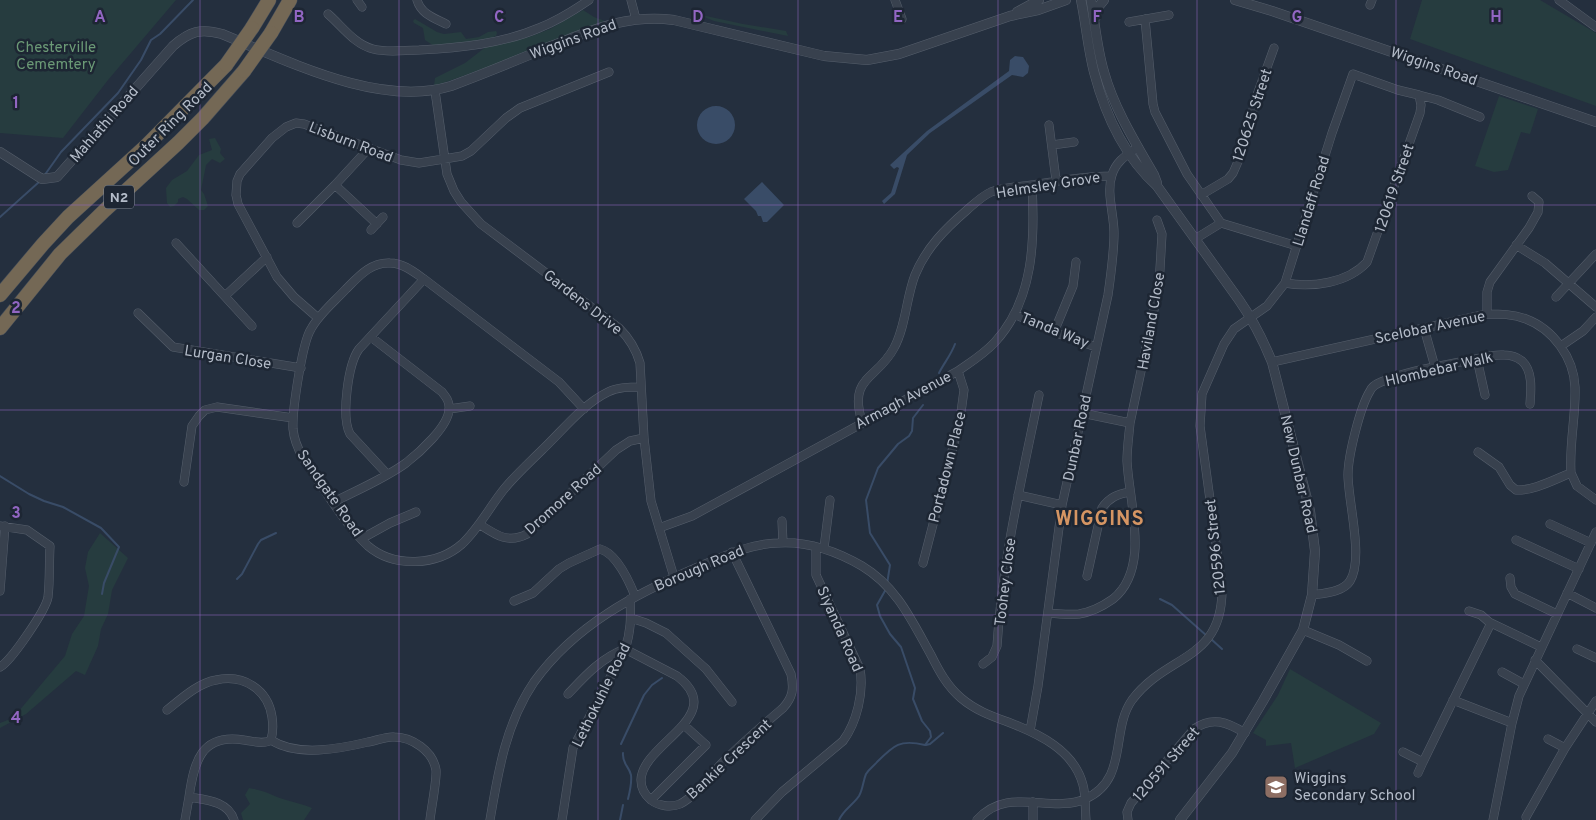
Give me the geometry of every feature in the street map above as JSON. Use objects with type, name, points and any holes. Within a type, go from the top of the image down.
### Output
[{"type":"highway","name":"Outer Ring Road","points":[[0,328],[60,254],[203,118],[244,71],[290,0]]},
{"type":"highway","name":"Outer Ring Road","points":[[0,295],[68,217],[146,146],[226,65],[252,28],[267,1]]},
{"type":"street","points":[[357,0],[362,7]]},
{"type":"street","points":[[417,0],[418,5],[425,14],[446,24]]},
{"type":"street","points":[[328,14],[355,40],[372,49],[391,51],[451,48],[500,39],[537,29],[571,12],[589,0]]},
{"type":"street","points":[[631,0],[636,19]]},
{"type":"street","points":[[895,0],[902,19]]},
{"type":"street","name":"Wiggins Road","points":[[1010,16],[1039,0]]},
{"type":"street","name":"Wiggins Road","points":[[200,30],[222,34],[312,71],[362,86],[406,92],[435,91],[608,24],[636,19],[658,18],[674,20],[824,56],[867,60],[899,54],[1010,16],[1038,10],[1066,0]]},
{"type":"street","points":[[1080,0],[1094,71],[1102,98],[1114,127],[1130,153]]},
{"type":"street","points":[[1091,0],[1103,71],[1109,89],[1138,147],[1116,165],[1111,176]]},
{"type":"street","points":[[1095,22],[1097,11],[1104,0]]},
{"type":"street","name":"Wiggins Road","points":[[1235,0],[1596,122]]},
{"type":"street","name":"Wiggins Road","points":[[1248,0],[1272,11]]},
{"type":"street","points":[[1559,0],[1596,27]]},
{"type":"street","points":[[1130,22],[1169,15]]},
{"type":"street","points":[[1145,19],[1152,104],[1174,151],[1201,195],[1222,223],[1297,246]]},
{"type":"street","name":"Mahlathi Road","points":[[0,152],[37,176],[48,179],[57,177],[173,46],[182,38],[200,30]]},
{"type":"street","name":"120625 Street","points":[[1201,195],[1228,179],[1233,173],[1240,157],[1274,48]]},
{"type":"street","name":"Lisburn Road","points":[[318,318],[286,289],[277,277],[238,204],[236,195],[237,181],[240,174],[272,138],[286,127],[296,123],[310,125],[410,162],[462,156],[471,151],[506,118],[520,108],[610,72]]},
{"type":"street","name":"Llandaff Road","points":[[1251,318],[1267,306],[1285,283],[1332,133],[1353,74],[1398,90],[1420,95]]},
{"type":"street","name":"Gardens Drive","points":[[435,91],[447,174],[454,191],[470,213],[620,328],[632,342],[640,363],[644,438],[651,501],[674,577]]},
{"type":"street","points":[[1420,95],[1438,100],[1480,117]]},
{"type":"street","name":"120619 Street","points":[[1285,283],[1311,285],[1344,277],[1355,273],[1367,262],[1420,113],[1420,95]]},
{"type":"street","points":[[1049,125],[1056,180]]},
{"type":"street","points":[[1052,145],[1074,142]]},
{"type":"street","name":"New Dunbar Road","points":[[1138,147],[1158,186]]},
{"type":"street","points":[[297,223],[368,148]]},
{"type":"street","name":"New Dunbar Road","points":[[1130,153],[1148,177],[1158,186],[1251,318],[1272,362],[1310,511],[1315,551],[1312,595],[1303,630],[1223,766],[1180,820]]},
{"type":"street","name":"Helmsley Grove","points":[[862,422],[858,402],[860,389],[894,348],[912,284],[927,252],[945,230],[985,196],[999,190],[1056,180],[1111,176]]},
{"type":"street","name":"Dunbar Road","points":[[1030,731],[1038,686],[1062,505],[1108,294],[1114,232],[1110,189],[1111,176]]},
{"type":"street","points":[[335,185],[377,224]]},
{"type":"street","name":"Armagh Avenue","points":[[660,528],[692,516],[958,371],[986,351],[996,341],[1014,314],[1024,288],[1031,259],[1032,185]]},
{"type":"street","points":[[1487,314],[1487,292],[1490,282],[1538,212],[1539,202],[1532,196]]},
{"type":"street","points":[[371,230],[383,217]]},
{"type":"street","name":"Haviland Close","points":[[1048,613],[1078,614],[1092,611],[1106,604],[1119,594],[1126,585],[1134,563],[1135,533],[1127,459],[1130,423],[1159,286],[1162,234],[1157,220]]},
{"type":"street","points":[[1195,239],[1222,223]]},
{"type":"street","points":[[176,243],[252,326]]},
{"type":"street","points":[[1516,245],[1546,263],[1596,307]]},
{"type":"street","points":[[1556,297],[1596,254]]},
{"type":"street","points":[[226,296],[267,257]]},
{"type":"street","points":[[1054,332],[1073,286],[1076,262]]},
{"type":"street","name":"Sandgate Road","points":[[584,409],[559,382],[424,279],[398,264],[380,264],[370,267],[363,272],[318,318],[308,334],[293,418],[294,438],[296,447],[361,539],[370,547],[386,556],[418,562],[438,558],[463,543],[507,485],[584,409],[608,392],[621,388],[641,386]]},
{"type":"street","points":[[387,474],[350,434],[345,421],[353,361],[359,349],[424,279]]},
{"type":"street","name":"Lurgan Close","points":[[138,313],[173,347],[301,368]]},
{"type":"street","name":"Tanda Way","points":[[1014,314],[1054,332],[1096,347]]},
{"type":"street","name":"Scelobar Avenue","points":[[1272,362],[1487,314],[1502,314],[1526,319],[1545,330],[1561,346],[1571,366],[1575,387],[1571,473]]},
{"type":"street","points":[[1561,346],[1583,331],[1596,317]]},
{"type":"street","name":"120596 Street","points":[[1084,800],[1103,786],[1112,772],[1115,765],[1122,722],[1131,702],[1149,683],[1199,648],[1209,638],[1217,625],[1221,610],[1222,588],[1200,426],[1200,405],[1206,384],[1224,344],[1234,329],[1251,318]]},
{"type":"street","points":[[1424,328],[1435,367]]},
{"type":"street","points":[[334,502],[406,463],[439,431],[446,422],[449,409],[446,398],[434,385],[371,337]]},
{"type":"street","name":"Hlombebar Walk","points":[[1312,595],[1340,589],[1350,582],[1354,573],[1356,557],[1348,462],[1368,394],[1374,386],[1383,381],[1435,367],[1494,355],[1504,355],[1516,357],[1526,366],[1530,378],[1530,404]]},
{"type":"street","points":[[1477,359],[1485,395]]},
{"type":"street","name":"Portadown Place","points":[[922,563],[960,420],[964,390],[958,371]]},
{"type":"street","name":"Toohey Close","points":[[983,664],[992,657],[997,646],[1004,571],[1039,395]]},
{"type":"street","points":[[449,409],[470,406]]},
{"type":"street","points":[[184,482],[194,422],[205,410],[210,408],[227,408],[293,418]]},
{"type":"street","points":[[1082,413],[1130,423]]},
{"type":"street","name":"Dromore Road","points":[[479,524],[503,538],[521,537],[527,534],[623,444],[644,438]]},
{"type":"street","points":[[1478,452],[1499,467],[1512,488],[1516,490],[1525,489],[1571,473],[1577,486],[1596,500]]},
{"type":"street","points":[[1087,576],[1102,508],[1106,501],[1115,496],[1130,492]]},
{"type":"street","points":[[1018,495],[1062,505]]},
{"type":"street","name":"Siyanda Road","points":[[756,820],[782,792],[843,741],[856,716],[861,683],[860,669],[816,575],[830,500]]},
{"type":"street","points":[[361,539],[390,523],[416,512]]},
{"type":"street","points":[[782,521],[783,543]]},
{"type":"street","points":[[1550,524],[1591,543]]},
{"type":"street","points":[[0,591],[3,526],[27,530],[50,546],[48,599],[29,632],[5,664],[0,667]]},
{"type":"street","points":[[1493,820],[1512,722],[1524,684],[1596,532]]},
{"type":"street","points":[[1516,540],[1579,569]]},
{"type":"street","name":"Borough Road","points":[[490,820],[504,745],[517,712],[534,683],[552,660],[576,637],[606,613],[674,577],[732,552],[764,544],[783,543],[820,547],[862,566],[881,580],[912,619],[941,675],[954,692],[978,710],[1030,731],[1058,747],[1072,763],[1083,784],[1086,820]]},
{"type":"street","points":[[514,601],[533,593],[559,569],[593,550],[600,549],[605,550],[619,564],[629,582],[632,598]]},
{"type":"street","name":"Bankie Crescent","points":[[651,800],[668,806],[674,806],[685,801],[722,763],[789,702],[794,690],[791,674],[732,552]]},
{"type":"street","points":[[1510,578],[1512,590],[1515,594],[1557,614]]},
{"type":"street","points":[[1567,593],[1596,608]]},
{"type":"street","name":"Lethokuhle Road","points":[[562,820],[573,748],[629,639],[632,598]]},
{"type":"street","points":[[1469,611],[1541,647]]},
{"type":"street","points":[[631,618],[646,622],[666,633],[706,669],[732,702]]},
{"type":"street","points":[[1418,773],[1490,623]]},
{"type":"street","points":[[1303,630],[1339,645],[1367,661]]},
{"type":"street","points":[[568,694],[593,668],[606,658],[625,649],[677,676],[688,687],[691,693],[692,714],[684,725],[653,756],[643,771],[641,785],[651,800],[706,745],[684,725]]},
{"type":"street","points":[[1578,649],[1596,658]]},
{"type":"street","points":[[1535,660],[1596,722]]},
{"type":"street","points":[[1502,672],[1524,684]]},
{"type":"street","points":[[167,710],[209,682],[222,679],[241,680],[257,688],[268,701],[273,721],[270,740]]},
{"type":"street","points":[[1454,700],[1512,722]]},
{"type":"street","points":[[1526,817],[1565,748],[1596,701]]},
{"type":"street","name":"120591 Street","points":[[1128,820],[1127,812],[1131,803],[1197,726],[1211,721],[1222,722],[1244,733]]},
{"type":"street","points":[[270,740],[279,746],[315,751],[341,748],[394,736],[414,741],[430,755],[436,770],[430,820]]},
{"type":"street","points":[[185,820],[192,776],[197,760],[211,745],[229,738],[261,743],[270,740]]},
{"type":"street","points":[[1548,739],[1565,748]]},
{"type":"street","points":[[1403,752],[1423,762]]},
{"type":"street","points":[[189,797],[213,801],[225,807],[234,820]]},
{"type":"street","points":[[977,820],[985,812],[1001,804],[1016,801],[1064,803],[1084,800]]},
{"type":"street","points":[[1033,802],[1033,820]]},
{"type":"green space","name":"Chesterville Cememtery","points":[[0,0],[176,0],[108,80],[63,138],[0,133]]},
{"type":"green space","points":[[1422,0],[1540,0],[1596,33],[1596,106],[1410,39]]},
{"type":"green space","points":[[583,10],[605,21],[499,63],[434,86],[435,78],[465,63],[487,46],[529,37],[550,29]]},
{"type":"green space","points":[[697,14],[786,31],[788,36],[714,21]]},
{"type":"green space","points":[[415,19],[444,34],[461,32],[466,39],[479,37],[488,32],[496,31],[497,33],[496,36],[491,38],[434,46],[425,40],[423,28],[414,23]]},
{"type":"green space","points":[[1499,96],[1538,109],[1530,134],[1521,132],[1508,170],[1494,172],[1475,166]]},
{"type":"green space","points":[[215,138],[221,149],[220,153],[225,159],[220,163],[212,159],[206,165],[201,190],[208,206],[204,210],[199,210],[183,197],[178,199],[174,206],[170,207],[167,203],[166,188],[172,180],[187,171],[199,155],[212,150],[209,139]]},
{"type":"green space","points":[[100,533],[128,558],[112,590],[108,614],[101,629],[98,646],[85,675],[76,671],[26,714],[0,728],[0,723],[13,718],[65,656],[72,634],[84,616],[89,586],[85,568],[88,552]]},
{"type":"green space","points":[[1290,669],[1381,723],[1374,734],[1295,768],[1291,743],[1266,746],[1266,740],[1253,733],[1278,695]]},
{"type":"green space","points":[[249,788],[312,808],[304,820],[243,820],[241,813],[250,804],[245,795]]},
{"type":"water","points":[[1015,56],[1023,57],[1029,66],[1028,73],[1023,77],[1012,75],[930,133],[907,155],[895,194],[884,204],[882,201],[891,193],[899,168],[894,169],[890,165],[927,131],[1009,71],[1010,60]]},
{"type":"water","points":[[716,106],[730,111],[735,125],[730,139],[716,144],[702,139],[697,125],[702,111]]},
{"type":"water","points":[[762,182],[784,205],[767,222],[763,222],[761,216],[758,216],[756,211],[744,199]]},
{"type":"waterway","points":[[44,176],[61,152],[118,93],[141,60],[151,40],[160,34],[193,0]]},
{"type":"waterway","points":[[0,217],[39,182]]},
{"type":"waterway","points":[[939,373],[955,344]]},
{"type":"waterway","points":[[887,584],[890,565],[870,533],[866,500],[878,468],[898,444],[909,436],[912,431],[913,418],[923,405]]},
{"type":"waterway","points":[[0,476],[29,494],[63,507],[101,528],[119,547],[104,583],[102,594]]},
{"type":"waterway","points":[[237,579],[242,574],[261,540],[276,533]]},
{"type":"waterway","points":[[839,820],[859,796],[867,772],[888,751],[903,743],[925,745],[931,737],[930,731],[922,721],[913,699],[915,688],[901,647],[890,634],[880,616],[877,605],[886,589]]},
{"type":"waterway","points":[[1160,599],[1172,605],[1207,636]]},
{"type":"waterway","points":[[1211,639],[1222,649]]},
{"type":"waterway","points":[[621,744],[644,695],[652,685],[662,678]]},
{"type":"waterway","points":[[926,745],[943,733]]},
{"type":"waterway","points":[[623,753],[631,775],[628,799]]},
{"type":"waterway","points":[[620,820],[623,805]]},
{"type":"place","name":"Wiggins Secondary School","points":[[1276,787]]},
{"type":"district","name":"WIGGINS","points":[[1100,518]]}]
